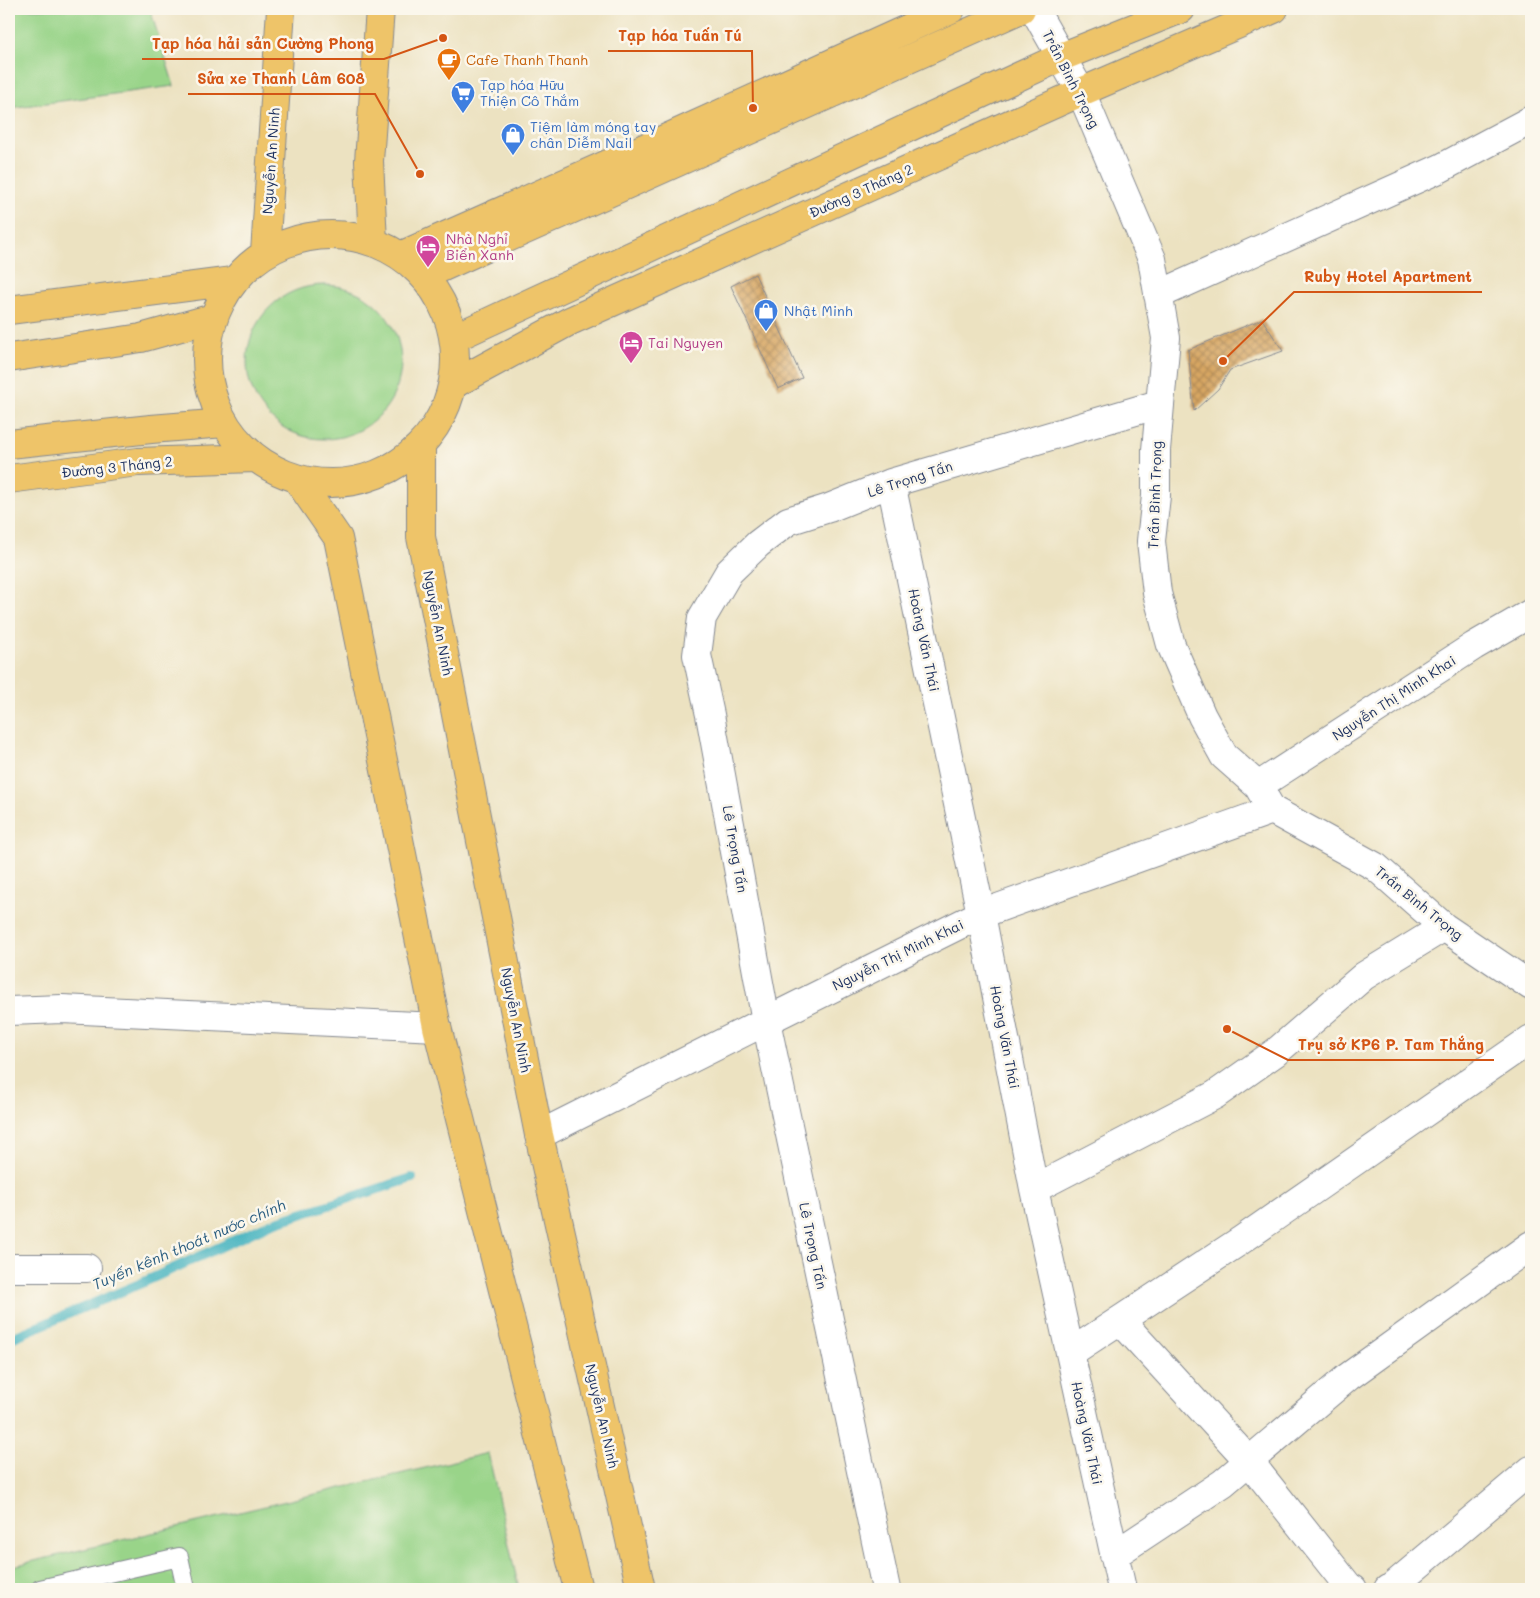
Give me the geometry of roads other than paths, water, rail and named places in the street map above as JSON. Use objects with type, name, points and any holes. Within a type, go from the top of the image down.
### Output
[{"type":"main road","name":"Nguyễn An Ninh","points":[[265,253],[281,9]]},
{"type":"main road","points":[[373,242],[369,161],[380,9]]},
{"type":"main road","points":[[400,256],[951,9]]},
{"type":"main road","points":[[424,276],[496,242],[1021,9]]},
{"type":"main road","points":[[454,338],[1062,57],[1181,9]]},
{"type":"main road","name":"Đường 3 Tháng 2","points":[[454,384],[570,321],[1081,92],[1274,9]]},
{"type":"main road","points":[[336,235],[373,242],[400,256],[424,276],[443,305],[454,338],[454,384],[442,418],[421,447],[385,472],[342,483],[298,479],[256,458],[224,423],[210,390],[206,354],[213,318],[233,281],[265,253],[299,238],[336,235]]},
{"type":"main road","points":[[9,310],[233,281]]},
{"type":"main road","points":[[9,358],[141,338],[213,318]]},
{"type":"main road","points":[[9,444],[224,423]]},
{"type":"main road","name":"Nguyễn An Ninh","points":[[421,447],[421,537],[539,1135],[641,1589]]},
{"type":"main road","name":"Đường 3 Tháng 2","points":[[9,479],[138,462],[256,458]]},
{"type":"main road","points":[[298,479],[338,538],[437,1027],[578,1589]]},
{"type":"street","name":"Trần Bình Trọng","points":[[1034,9],[1081,92],[1152,259],[1166,338],[1156,450],[1156,496],[1151,541],[1157,593],[1171,645],[1202,716],[1224,756],[1258,786],[1272,810],[1376,867],[1444,927],[1531,986]]},
{"type":"street","points":[[1158,295],[1441,168],[1531,120]]},
{"type":"street","name":"Lê Trọng Tấn","points":[[886,1589],[766,1020],[710,715],[697,655],[702,618],[729,572],[758,544],[788,521],[829,508],[891,483],[1160,404]]},
{"type":"street","name":"Hoàng Văn Thái","points":[[891,483],[981,914],[1034,1189],[1122,1589]]},
{"type":"street","name":"Nguyễn Thị Minh Khai","points":[[1258,786],[1474,646],[1531,612]]},
{"type":"street","name":"Nguyễn Thị Minh Khai","points":[[539,1135],[981,914],[1272,810]]},
{"type":"street","points":[[1034,1189],[1215,1095],[1276,1052],[1364,976],[1444,927]]},
{"type":"street","points":[[9,1011],[62,1009],[437,1027]]},
{"type":"street","points":[[1070,1353],[1240,1241],[1531,1039]]},
{"type":"street","points":[[1114,1555],[1223,1483],[1348,1377],[1531,1245]]},
{"type":"street","points":[[9,1268],[87,1268]]},
{"type":"street","points":[[1120,1320],[1250,1461],[1352,1589]]},
{"type":"street","points":[[1388,1589],[1531,1471]]},
{"type":"lane","points":[[40,1589],[179,1557],[186,1589]]},
{"type":"waterway","name":"Tuyến kênh thoát nước chính","points":[[9,1339],[144,1282],[270,1224],[412,1178]]},
{"type":"place","name":"Tạp hóa hải sản Cường Phong","points":[[443,38]]},
{"type":"place","name":"Cafe Thanh Thanh","points":[[449,81]]},
{"type":"place","name":"Tạp hóa Tuấn Tú","points":[[753,108]]},
{"type":"place","name":"Tạp hóa Hữu Thiện Cô Thắm","points":[[463,114]]},
{"type":"place","name":"Tiệm làm móng tay chân Diễm Nail","points":[[513,156]]},
{"type":"place","name":"Sửa xe Thanh Lâm 608","points":[[420,174]]},
{"type":"place","name":"Nhà Nghỉ Biển Xanh","points":[[428,268]]},
{"type":"place","name":"Nhật Minh","points":[[766,332]]},
{"type":"place","name":"Ruby Hotel Apartment","points":[[1223,361]]},
{"type":"place","name":"Tai Nguyen","points":[[631,364]]},
{"type":"place","name":"Trụ sở KP6 P. Tam Thắng","points":[[1227,1029]]}]
